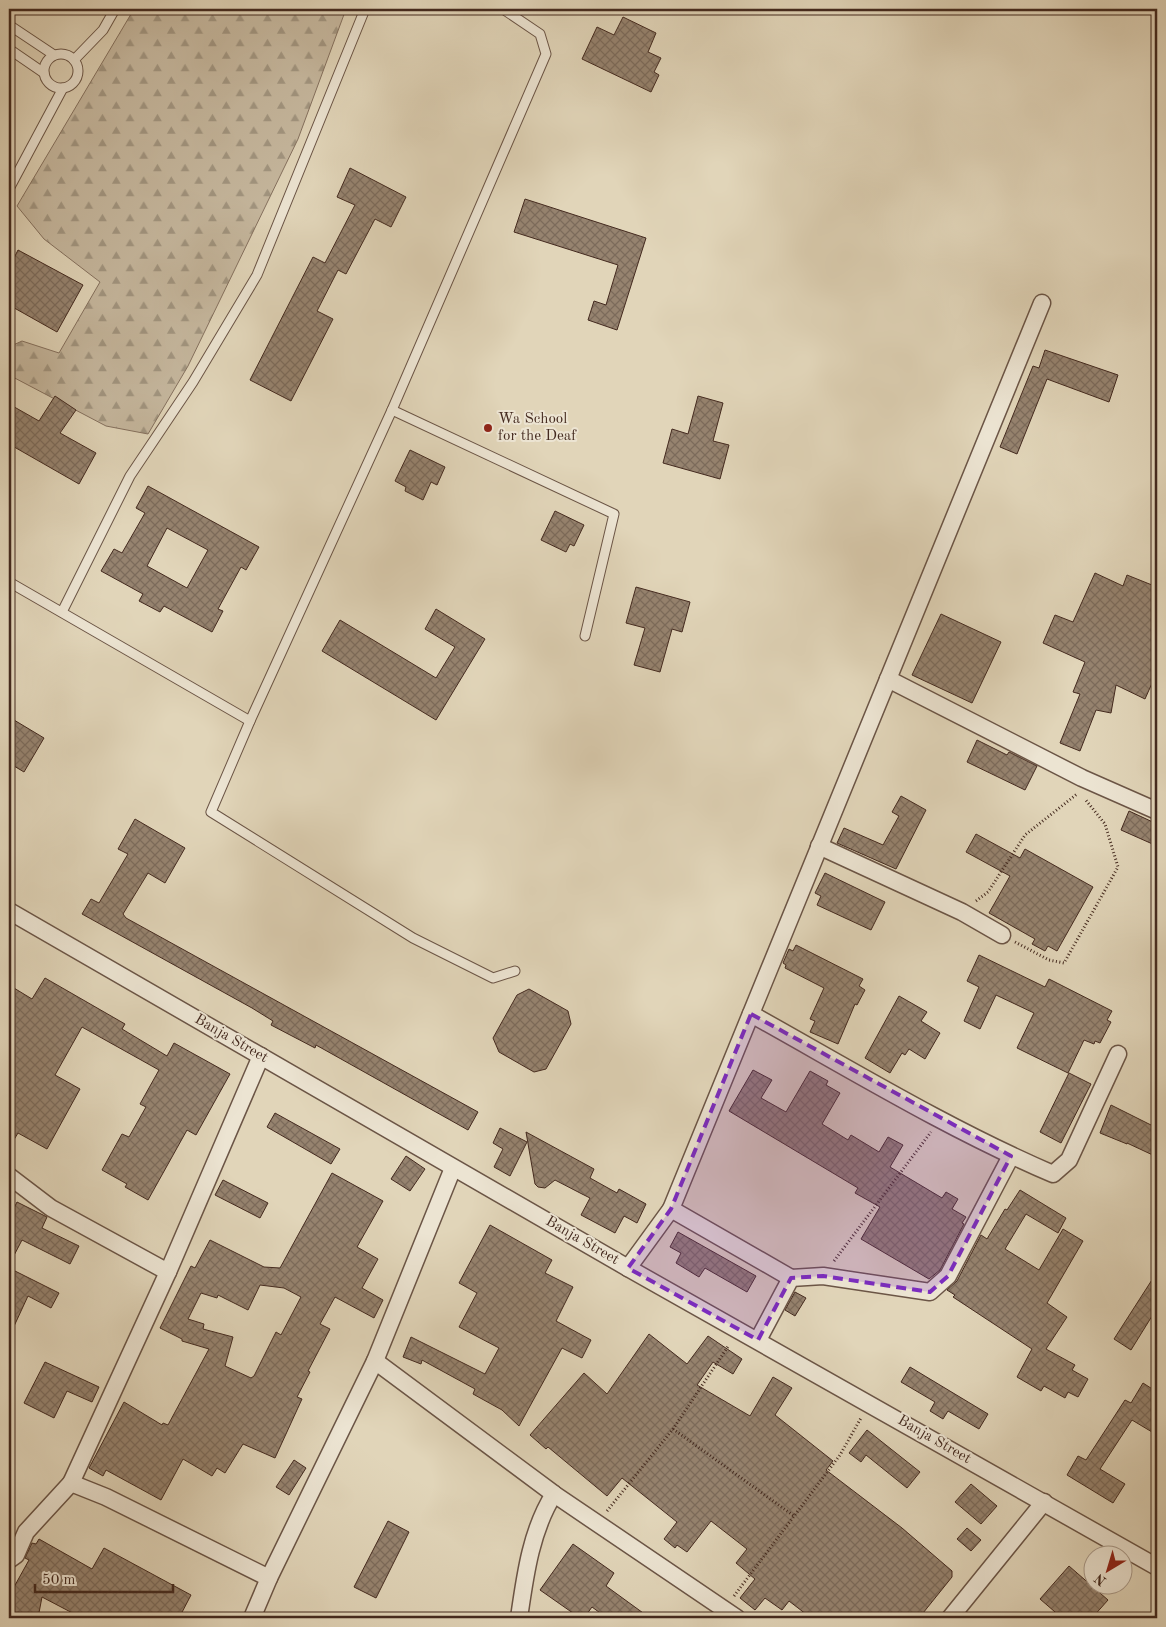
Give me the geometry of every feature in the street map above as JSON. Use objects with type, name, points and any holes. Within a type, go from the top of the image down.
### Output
[{"type":"street","points":[[628,1268],[671,1209],[1042,304]]},
{"type":"street","points":[[888,679],[1082,778],[1157,811]]},
{"type":"street","points":[[819,846],[962,912],[1002,935]]},
{"type":"street","name":"Banja Street","points":[[9,911],[453,1168],[1157,1567]]},
{"type":"street","points":[[751,1014],[941,1119],[1011,1156],[1053,1174],[1070,1160],[1118,1054]]},
{"type":"street","points":[[9,1560],[16,1555],[26,1532],[71,1483],[168,1272],[261,1056]]},
{"type":"street","points":[[671,1209],[791,1278],[824,1276],[930,1292],[948,1276],[1011,1156]]},
{"type":"street","points":[[252,1618],[269,1578],[375,1361],[453,1168]]},
{"type":"street","points":[[9,1176],[50,1208],[168,1272]]},
{"type":"street","points":[[758,1340],[791,1278]]},
{"type":"street","points":[[375,1361],[554,1494],[731,1613]]},
{"type":"street","points":[[71,1483],[106,1497],[269,1578]]},
{"type":"street","points":[[519,1618],[524,1579],[541,1514],[554,1494]]},
{"type":"street","points":[[950,1618],[1044,1502]]},
{"type":"lane","points":[[74,60],[103,30],[115,9]]},
{"type":"lane","points":[[62,612],[130,476],[193,382],[257,275],[365,9]]},
{"type":"lane","points":[[503,9],[540,34],[546,54],[392,410],[250,720],[211,812],[413,938],[493,978],[515,971]]},
{"type":"lane","points":[[9,25],[54,55]]},
{"type":"lane","points":[[9,48],[44,73],[49,82],[63,88]]},
{"type":"lane","points":[[9,190],[63,88],[76,80],[78,69],[74,60],[65,54],[54,55],[46,62],[44,73]]},
{"type":"lane","points":[[392,410],[614,514],[585,636]]},
{"type":"lane","points":[[9,582],[250,720]]},
{"type":"path","points":[[962,912],[988,892],[1025,835],[1079,792],[1106,824],[1118,867],[1064,962],[1049,960],[1002,935]]},
{"type":"path","points":[[824,1276],[941,1119]]},
{"type":"path","points":[[598,1523],[673,1428],[740,1330]]},
{"type":"path","points":[[731,1613],[794,1516],[840,1455],[870,1404]]},
{"type":"path","points":[[673,1428],[794,1516]]},
{"type":"highlighted area","points":[[751,1014],[1011,1156],[948,1276],[930,1292],[823,1276],[791,1278],[758,1340],[628,1268],[671,1209]]},
{"type":"green space","points":[[134,9],[346,9],[298,139],[188,366],[148,434],[106,426],[9,375],[9,347],[22,341],[59,353],[100,282],[44,239],[17,206]]},
{"type":"building","points":[[623,17],[656,33],[648,52],[661,58],[654,72],[659,75],[651,92],[582,59],[597,27],[614,35]]},
{"type":"building","points":[[350,168],[406,197],[391,227],[375,219],[346,274],[338,270],[317,311],[333,319],[291,401],[250,380],[313,257],[325,263],[355,205],[337,197]]},
{"type":"building","points":[[525,199],[646,238],[617,330],[588,320],[594,301],[606,305],[618,265],[514,232]]},
{"type":"building","points":[[18,250],[83,285],[57,332],[9,305],[9,268]]},
{"type":"building","points":[[1045,350],[1118,375],[1109,402],[1047,379],[1017,454],[1000,447],[1033,366],[1039,368]]},
{"type":"building","points":[[55,396],[76,410],[60,433],[96,453],[79,484],[9,444],[9,404],[39,421]]},
{"type":"building","points":[[698,396],[723,403],[713,441],[729,445],[720,479],[663,463],[672,429],[688,434]]},
{"type":"building","points":[[410,450],[445,467],[437,485],[431,482],[423,500],[405,491],[406,487],[395,481]]},
{"type":"building","points":[[148,486],[259,547],[246,570],[241,567],[218,609],[223,611],[212,632],[164,606],[160,612],[139,601],[143,594],[101,571],[114,549],[122,553],[145,513],[136,508]],"holes":[[[167,528],[208,550],[187,588],[147,566]]]},
{"type":"building","points":[[555,511],[584,525],[574,546],[570,544],[566,552],[541,540]]},
{"type":"building","points":[[1095,573],[1123,586],[1127,575],[1157,587],[1157,684],[1153,681],[1145,699],[1116,685],[1111,713],[1096,710],[1080,751],[1060,743],[1080,694],[1073,692],[1085,662],[1043,643],[1055,615],[1073,622]]},
{"type":"building","points":[[636,587],[690,602],[682,632],[672,629],[660,672],[634,665],[645,628],[626,623]]},
{"type":"building","points":[[436,609],[485,639],[436,720],[322,651],[340,620],[436,678],[455,647],[425,629]]},
{"type":"building","points":[[941,614],[1001,642],[972,703],[912,675]]},
{"type":"building","points":[[9,717],[44,738],[24,772],[9,763]]},
{"type":"building","points":[[977,740],[1007,755],[1009,752],[1037,766],[1025,790],[967,762]]},
{"type":"building","points":[[901,796],[926,810],[896,869],[837,843],[844,828],[883,845],[899,816],[892,812]]},
{"type":"building","points":[[1129,811],[1157,824],[1157,846],[1121,830]]},
{"type":"building","points":[[135,819],[185,848],[165,883],[148,873],[123,914],[126,918],[478,1112],[468,1130],[316,1045],[315,1048],[271,1025],[273,1021],[252,1008],[82,914],[91,899],[99,903],[128,854],[118,849]]},
{"type":"building","points":[[976,834],[1020,858],[1025,849],[1093,887],[1057,951],[1048,946],[1045,951],[1032,944],[1035,939],[989,913],[1010,876],[966,852]]},
{"type":"building","points":[[825,873],[885,902],[871,930],[817,905],[821,896],[815,893]]},
{"type":"building","points":[[796,945],[863,979],[859,986],[865,990],[857,1005],[855,1004],[838,1044],[810,1032],[815,1021],[810,1019],[824,988],[785,968],[786,965],[783,963],[789,949],[793,951]]},
{"type":"building","points":[[979,955],[1045,987],[1049,979],[1112,1011],[1107,1020],[1111,1022],[1100,1043],[1095,1041],[1094,1044],[1084,1040],[1068,1073],[1017,1048],[1034,1013],[996,995],[980,1029],[964,1021],[979,987],[967,981]]},
{"type":"building","points":[[45,978],[125,1024],[122,1029],[167,1056],[174,1043],[230,1074],[196,1135],[187,1130],[148,1200],[125,1187],[127,1184],[102,1170],[122,1134],[129,1137],[146,1107],[140,1104],[159,1070],[82,1027],[55,1075],[80,1089],[47,1149],[18,1133],[9,1148],[9,985],[32,999]]},
{"type":"building","points":[[529,989],[568,1011],[571,1024],[546,1069],[534,1072],[499,1052],[493,1038],[517,995]]},
{"type":"building","points":[[899,996],[927,1012],[921,1021],[940,1033],[925,1059],[909,1049],[905,1055],[902,1053],[890,1073],[865,1058]]},
{"type":"building","points":[[753,1070],[772,1080],[761,1098],[786,1112],[810,1071],[828,1081],[826,1085],[840,1093],[822,1124],[848,1140],[851,1135],[879,1152],[888,1137],[903,1145],[890,1167],[942,1198],[946,1192],[958,1199],[952,1209],[966,1217],[940,1270],[929,1279],[861,1239],[880,1207],[855,1193],[858,1188],[729,1111]]},
{"type":"building","points":[[1069,1073],[1091,1084],[1061,1143],[1040,1132]]},
{"type":"building","points":[[1111,1105],[1157,1128],[1157,1157],[1100,1133]]},
{"type":"building","points":[[275,1113],[340,1149],[331,1164],[267,1127]]},
{"type":"building","points":[[500,1128],[527,1142],[510,1176],[494,1167],[503,1149],[493,1143]]},
{"type":"building","points":[[526,1132],[594,1169],[590,1178],[617,1193],[619,1189],[646,1204],[637,1223],[624,1216],[615,1233],[581,1215],[590,1198],[555,1180],[545,1188],[538,1187],[535,1184]]},
{"type":"building","points":[[406,1156],[425,1169],[410,1191],[391,1179]]},
{"type":"building","points":[[332,1173],[383,1201],[357,1247],[378,1259],[362,1288],[383,1300],[374,1318],[335,1297],[320,1324],[330,1329],[308,1371],[310,1372],[297,1397],[302,1399],[275,1458],[243,1444],[225,1473],[217,1468],[212,1476],[183,1459],[161,1500],[106,1470],[103,1476],[89,1468],[124,1402],[162,1425],[163,1423],[168,1425],[209,1349],[182,1341],[182,1339],[160,1328],[191,1266],[195,1268],[210,1240],[264,1267],[280,1268]],"holes":[[[260,1285],[284,1288],[301,1297],[281,1335],[276,1332],[254,1376],[251,1378],[225,1366],[233,1337],[203,1329],[204,1324],[188,1319],[201,1293],[217,1298],[218,1295],[248,1310]]]},
{"type":"building","points":[[223,1180],[268,1203],[260,1218],[215,1195]]},
{"type":"building","points":[[1020,1190],[1066,1218],[1058,1233],[1026,1214],[1005,1249],[1039,1270],[1063,1229],[1083,1241],[1047,1303],[1067,1317],[1046,1349],[1075,1365],[1072,1370],[1088,1379],[1078,1397],[1068,1392],[1065,1398],[1044,1386],[1041,1391],[1017,1377],[1032,1349],[953,1297],[955,1295],[947,1290],[957,1281],[981,1235],[987,1239],[1005,1209],[1007,1210]]},
{"type":"building","points":[[17,1202],[47,1217],[42,1228],[79,1246],[70,1264],[22,1240],[9,1265],[9,1218]]},
{"type":"building","points":[[490,1225],[552,1260],[545,1273],[573,1287],[556,1321],[591,1340],[582,1358],[562,1348],[519,1426],[502,1410],[473,1394],[475,1389],[422,1360],[421,1364],[403,1357],[411,1337],[485,1374],[499,1348],[459,1327],[477,1293],[459,1283]]},
{"type":"building","points":[[678,1232],[756,1276],[747,1292],[705,1268],[699,1277],[676,1263],[681,1253],[670,1247]]},
{"type":"building","points":[[9,1268],[59,1293],[51,1308],[28,1296],[9,1337]]},
{"type":"building","points":[[1157,1272],[1157,1308],[1131,1350],[1114,1339]]},
{"type":"building","points":[[795,1292],[806,1298],[795,1316],[785,1310]]},
{"type":"building","points":[[649,1334],[687,1364],[708,1336],[742,1359],[733,1374],[713,1362],[697,1385],[750,1416],[773,1377],[792,1388],[775,1415],[833,1461],[826,1470],[902,1528],[952,1571],[952,1577],[919,1618],[811,1618],[789,1601],[782,1610],[765,1598],[755,1610],[740,1598],[755,1579],[736,1563],[747,1549],[711,1521],[687,1552],[677,1545],[675,1548],[664,1539],[677,1522],[622,1478],[607,1496],[548,1447],[546,1449],[530,1435],[584,1373],[607,1394]]},
{"type":"building","points":[[45,1362],[99,1387],[92,1402],[67,1391],[54,1418],[24,1403]]},
{"type":"building","points":[[910,1367],[988,1414],[979,1429],[948,1411],[943,1419],[930,1411],[935,1402],[901,1382]]},
{"type":"building","points":[[1143,1383],[1157,1392],[1157,1435],[1132,1420],[1100,1469],[1125,1484],[1113,1503],[1067,1475],[1078,1456],[1086,1460],[1125,1400],[1131,1403]]},
{"type":"building","points":[[867,1430],[920,1472],[907,1488],[866,1455],[861,1462],[849,1453]]},
{"type":"building","points":[[294,1460],[306,1468],[289,1495],[276,1487]]},
{"type":"building","points":[[971,1484],[997,1506],[981,1524],[955,1502]]},
{"type":"building","points":[[388,1521],[409,1532],[376,1598],[354,1587]]},
{"type":"building","points":[[967,1528],[981,1540],[971,1551],[957,1539]]},
{"type":"building","points":[[39,1539],[92,1569],[104,1548],[191,1595],[179,1618],[82,1618],[42,1597],[38,1618],[9,1616],[9,1596],[29,1560],[25,1558],[32,1543],[36,1544]]},
{"type":"building","points":[[573,1544],[614,1573],[606,1586],[650,1618],[607,1618],[592,1607],[584,1618],[580,1618],[540,1590]]},
{"type":"building","points":[[1069,1566],[1084,1579],[1084,1594],[1101,1594],[1108,1600],[1092,1618],[1062,1618],[1040,1599]]},
{"type":"place","name":"Wa School for the Deaf","points":[[488,428]]}]
